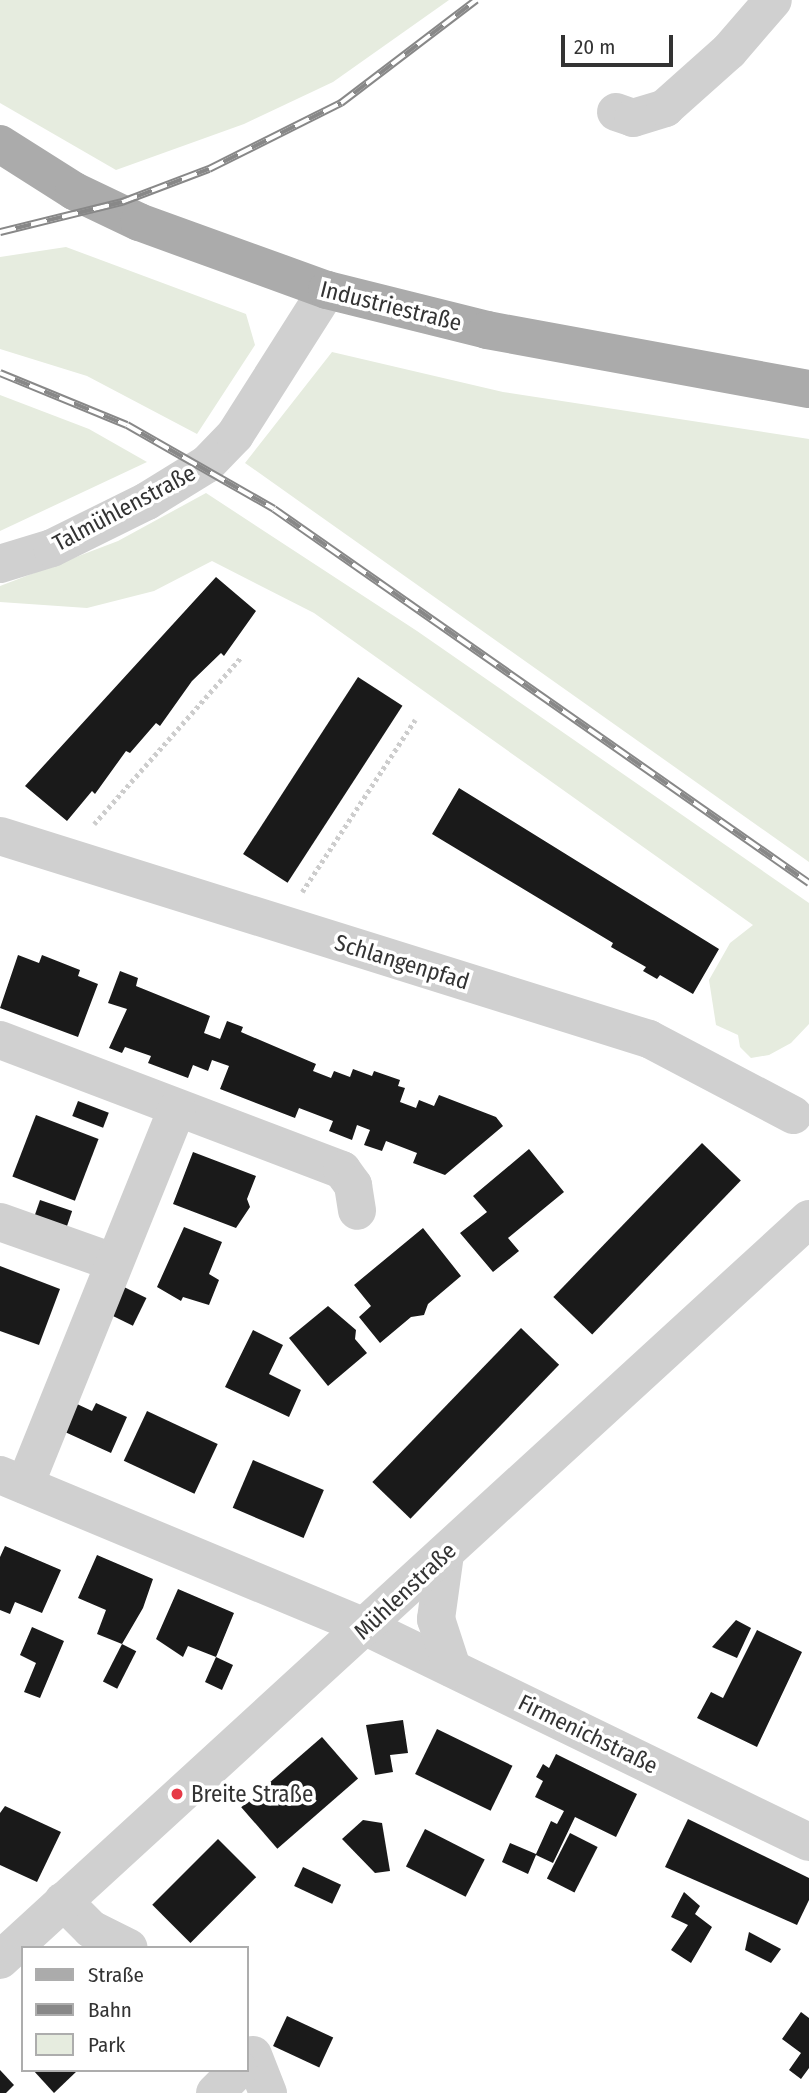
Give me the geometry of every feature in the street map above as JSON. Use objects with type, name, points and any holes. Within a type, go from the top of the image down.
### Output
[{"type":"main road","name":"Industriestraße","points":[[0,144],[74,191],[139,222],[327,290],[487,330],[809,389]]},
{"type":"street","points":[[616,112],[633,118],[665,108],[729,51],[773,0]]},
{"type":"street","name":"Talmühlenstraße","points":[[0,564],[52,548],[147,501],[207,464],[235,435],[327,290]]},
{"type":"street","name":"Schlangenpfad","points":[[0,836],[649,1039],[793,1115]]},
{"type":"street","points":[[0,1040],[342,1170],[353,1185],[357,1211]]},
{"type":"street","points":[[177,1108],[113,1262],[12,1480],[366,1627]]},
{"type":"street","name":"Mühlenstraße","points":[[0,1960],[809,1219]]},
{"type":"street","points":[[0,1222],[113,1262]]},
{"type":"street","points":[[445,1554],[436,1619],[452,1668]]},
{"type":"street","name":"Firmenichstraße","points":[[366,1627],[809,1842]]},
{"type":"street","points":[[63,1901],[91,1929],[125,1946]]},
{"type":"street","points":[[248,2062],[268,2093]]},
{"type":"street","points":[[215,2093],[234,2072]]},
{"type":"path","points":[[66,857],[241,657]]},
{"type":"path","points":[[281,924],[415,720]]},
{"type":"green space","points":[[0,0],[449,0],[333,82],[244,124],[116,170],[0,103]]},
{"type":"green space","points":[[66,247],[246,314],[255,345],[197,434],[87,376],[0,349],[0,257]]},
{"type":"green space","points":[[332,352],[503,392],[809,439],[809,862],[245,463]]},
{"type":"green space","points":[[0,395],[89,429],[147,462],[0,531]]},
{"type":"green space","points":[[206,493],[417,631],[809,903],[809,1024],[791,1043],[769,1055],[751,1058],[740,1047],[738,1035],[716,1025],[709,980],[730,943],[753,925],[314,613],[212,561],[154,591],[87,608],[0,602],[0,586],[118,541]]},
{"type":"building","points":[[216,577],[256,611],[224,656],[221,653],[192,681],[160,726],[156,723],[130,753],[126,751],[95,794],[92,791],[67,821],[25,786]]},
{"type":"building","points":[[358,677],[402,706],[288,883],[243,854]]},
{"type":"building","points":[[459,788],[719,949],[693,994],[660,975],[657,979],[643,971],[646,967],[611,947],[613,943],[432,834]]},
{"type":"building","points":[[18,955],[39,963],[42,955],[80,970],[78,976],[98,984],[78,1037],[0,1008]]},
{"type":"building","points":[[120,971],[138,978],[136,986],[210,1016],[204,1033],[220,1039],[227,1021],[243,1027],[241,1032],[316,1064],[313,1071],[331,1078],[334,1071],[350,1077],[353,1069],[372,1076],[374,1071],[400,1080],[398,1086],[405,1088],[400,1102],[416,1108],[419,1100],[434,1106],[439,1095],[496,1117],[503,1126],[445,1175],[413,1163],[417,1153],[386,1141],[382,1151],[364,1145],[370,1130],[357,1125],[352,1140],[329,1131],[333,1121],[299,1108],[295,1118],[220,1089],[229,1066],[212,1060],[208,1071],[193,1065],[188,1078],[148,1063],[151,1056],[125,1047],[122,1053],[109,1048],[127,1009],[108,1003]]},
{"type":"building","points":[[78,1101],[109,1113],[103,1128],[72,1116]]},
{"type":"building","points":[[36,1115],[99,1139],[75,1201],[12,1177]]},
{"type":"building","points":[[702,1143],[741,1181],[592,1334],[553,1297]]},
{"type":"building","points":[[529,1149],[564,1192],[508,1238],[519,1251],[493,1272],[460,1233],[487,1212],[473,1196]]},
{"type":"building","points":[[193,1152],[256,1176],[247,1199],[250,1207],[236,1228],[173,1204]]},
{"type":"building","points":[[40,1200],[72,1211],[67,1226],[35,1215]]},
{"type":"building","points":[[184,1227],[222,1242],[209,1274],[219,1280],[209,1305],[183,1297],[181,1301],[157,1287]]},
{"type":"building","points":[[423,1228],[461,1276],[428,1304],[424,1315],[411,1317],[380,1343],[359,1317],[371,1306],[354,1285]]},
{"type":"building","points":[[0,1266],[60,1289],[39,1345],[0,1331]]},
{"type":"building","points":[[124,1287],[146,1298],[133,1326],[110,1315]]},
{"type":"building","points":[[328,1306],[356,1330],[355,1339],[367,1353],[328,1386],[289,1338]]},
{"type":"building","points":[[521,1328],[559,1365],[410,1519],[372,1482]]},
{"type":"building","points":[[253,1330],[283,1345],[269,1374],[301,1390],[289,1417],[225,1387]]},
{"type":"building","points":[[96,1403],[127,1417],[111,1453],[65,1432],[77,1404],[92,1411]]},
{"type":"building","points":[[147,1411],[218,1444],[194,1494],[124,1461]]},
{"type":"building","points":[[253,1460],[324,1490],[304,1538],[233,1508]]},
{"type":"building","points":[[5,1546],[61,1570],[42,1613],[15,1602],[10,1614],[0,1610],[0,1557]]},
{"type":"building","points":[[97,1555],[153,1579],[143,1608],[122,1644],[97,1634],[106,1610],[78,1598]]},
{"type":"building","points":[[178,1589],[234,1613],[216,1657],[188,1646],[183,1657],[156,1639]]},
{"type":"building","points":[[736,1620],[751,1628],[737,1658],[712,1647]]},
{"type":"building","points":[[32,1627],[64,1641],[40,1698],[24,1692],[36,1663],[20,1655]]},
{"type":"building","points":[[757,1630],[802,1652],[757,1747],[697,1718],[711,1692],[723,1698]]},
{"type":"building","points":[[122,1644],[136,1651],[117,1689],[103,1681]]},
{"type":"building","points":[[216,1657],[233,1665],[222,1690],[205,1682]]},
{"type":"building","points":[[403,1720],[408,1753],[390,1755],[393,1772],[375,1775],[366,1725]]},
{"type":"building","points":[[437,1729],[512,1766],[491,1811],[415,1774]]},
{"type":"building","points":[[322,1737],[358,1779],[277,1849],[241,1807]]},
{"type":"building","points":[[556,1754],[637,1794],[616,1837],[575,1817],[553,1863],[536,1855],[528,1874],[502,1862],[510,1843],[536,1854],[551,1821],[557,1824],[564,1811],[535,1797],[543,1781],[536,1777],[543,1764],[549,1768]]},
{"type":"building","points":[[5,1806],[61,1832],[37,1882],[0,1865],[0,1813]]},
{"type":"building","points":[[688,1819],[809,1878],[809,1900],[797,1925],[665,1867]]},
{"type":"building","points":[[363,1820],[382,1823],[390,1871],[375,1873],[342,1839]]},
{"type":"building","points":[[425,1829],[485,1859],[466,1897],[406,1866]]},
{"type":"building","points":[[570,1833],[598,1847],[574,1893],[547,1878]]},
{"type":"building","points":[[218,1839],[256,1877],[190,1943],[152,1905]]},
{"type":"building","points":[[303,1867],[341,1885],[332,1904],[294,1886]]},
{"type":"building","points":[[684,1892],[700,1906],[695,1914],[712,1927],[691,1963],[671,1950],[688,1925],[671,1917]]},
{"type":"building","points":[[749,1932],[781,1949],[771,1963],[745,1950]]},
{"type":"building","points":[[801,2012],[809,2018],[809,2068],[801,2079],[789,2070],[801,2053],[782,2039]]},
{"type":"building","points":[[287,2016],[333,2038],[319,2067],[273,2046]]},
{"type":"building","points":[[0,2070],[14,2085],[6,2093],[0,2093]]},
{"type":"building","points":[[35,2072],[76,2072],[54,2093]]},
{"type":"railway","points":[[0,232],[122,202],[209,169],[341,103],[476,0]]},
{"type":"railway","points":[[0,373],[127,425],[274,509],[809,883]]},
{"type":"place","name":"Breite Straße","points":[[177,1794]]}]
